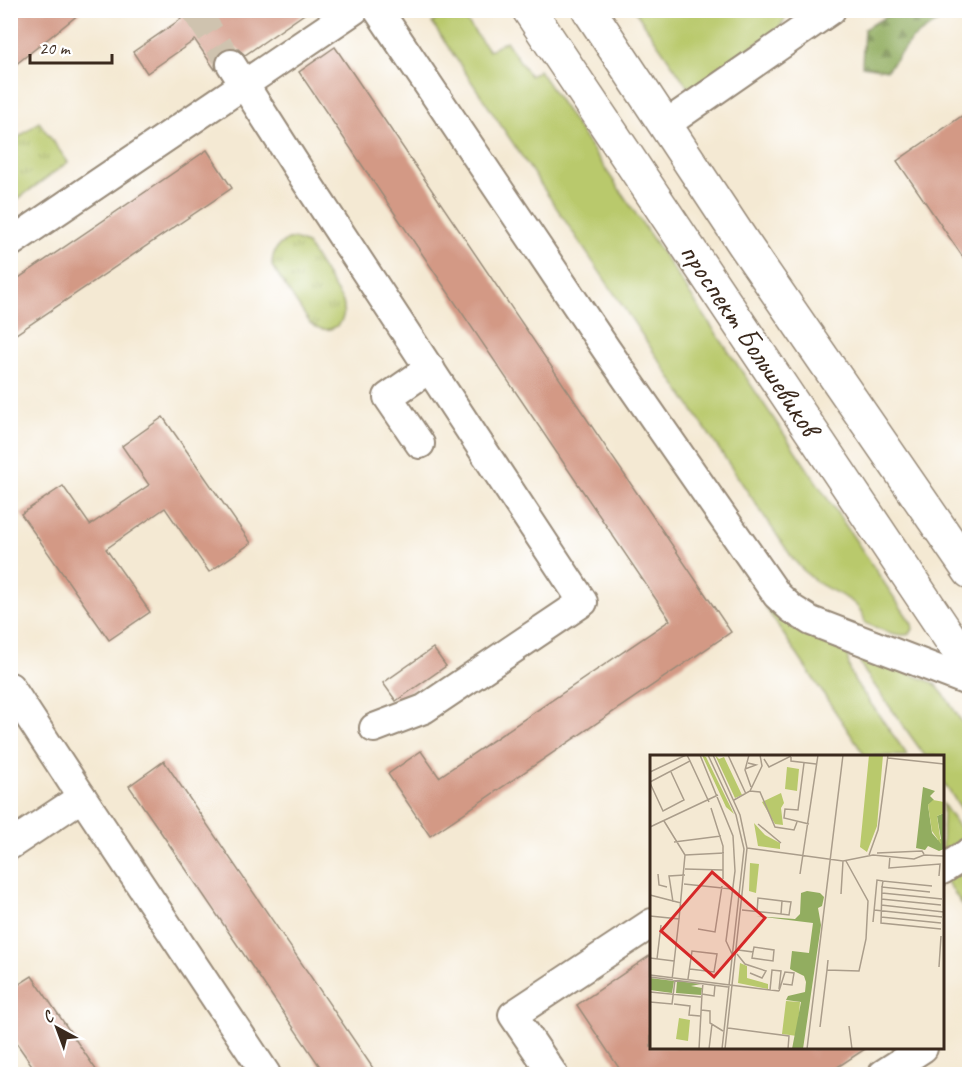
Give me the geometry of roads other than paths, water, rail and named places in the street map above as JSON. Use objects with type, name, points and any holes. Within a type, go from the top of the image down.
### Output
[{"type":"main road","name":"проспект Большевиков","points":[[529,10],[969,668]]},
{"type":"main road","name":"проспект Большевиков","points":[[588,10],[744,244],[969,572]]},
{"type":"main road","points":[[836,468],[879,441]]},
{"type":"street","points":[[10,243],[238,74],[354,10]]},
{"type":"street","points":[[378,10],[606,349],[777,595],[792,609],[811,621],[969,682]]},
{"type":"street","points":[[665,125],[831,10]]},
{"type":"street","points":[[238,74],[584,602],[424,710],[374,728]]},
{"type":"street","points":[[420,444],[388,397],[430,368]]},
{"type":"street","points":[[10,687],[266,1074]]},
{"type":"street","points":[[10,845],[82,797]]},
{"type":"street","points":[[944,869],[969,852]]},
{"type":"street","points":[[553,1074],[513,1015],[650,923]]},
{"type":"street","points":[[883,1074],[920,1049]]},
{"type":"tunnel","points":[[195,10],[231,64]]}]
